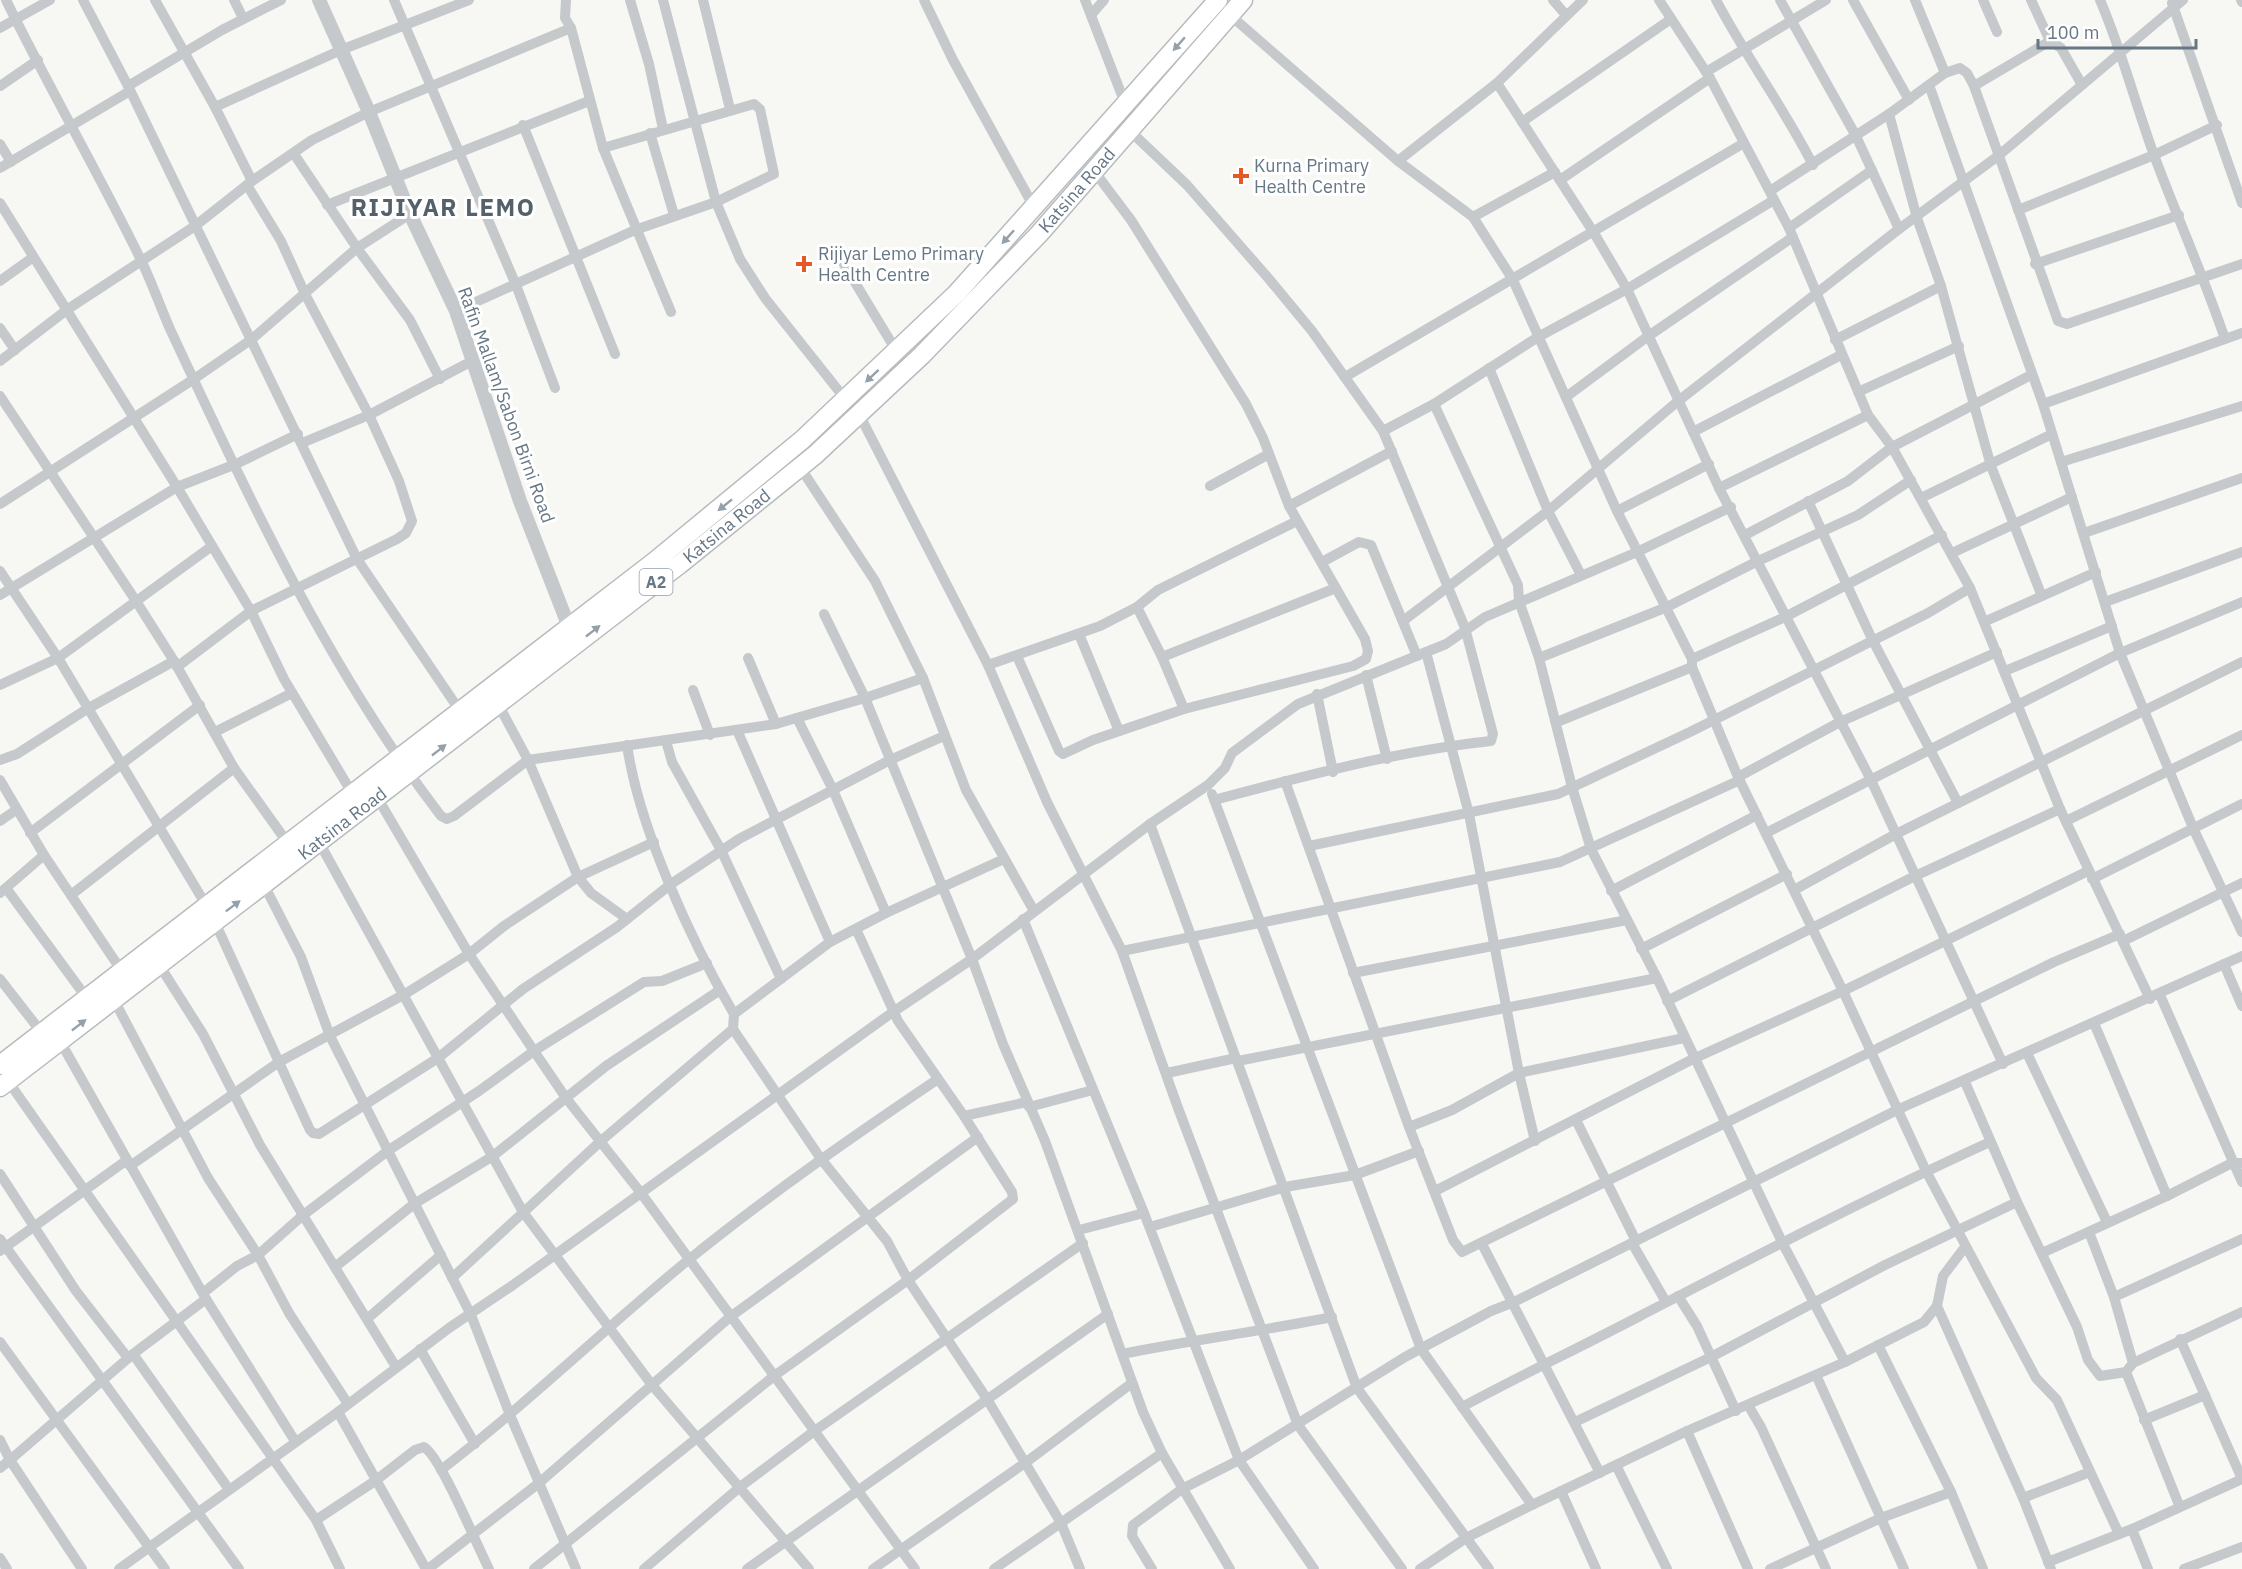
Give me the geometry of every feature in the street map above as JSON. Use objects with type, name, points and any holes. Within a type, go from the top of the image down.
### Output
[{"type":"highway","name":"Katsina Road","points":[[3,1077],[60,1041],[158,963],[286,843],[737,496],[846,400],[957,293],[1035,209],[1218,0]]},
{"type":"highway","name":"Katsina Road","points":[[3,1077],[42,1033],[121,970],[210,913],[263,883],[320,842],[715,536],[800,467],[859,414],[974,303],[1094,171],[1243,0]]},
{"type":"street","points":[[6,0],[142,261],[194,379],[297,590],[327,644],[408,773],[441,816],[447,819],[528,760],[776,724],[866,699],[923,678]]},
{"type":"street","points":[[0,28],[50,0]]},
{"type":"street","points":[[83,0],[129,88],[252,339],[357,560],[460,711]]},
{"type":"street","points":[[0,760],[17,754],[87,710],[175,664],[251,611],[357,560],[406,533],[412,521],[399,481],[369,415],[305,294],[215,107],[155,0]]},
{"type":"street","points":[[234,0],[243,18]]},
{"type":"street","points":[[0,168],[243,18],[281,0]]},
{"type":"street","name":"Rafin Mallam/Sabon Birni Road","points":[[319,0],[369,112],[410,214],[456,311],[520,501],[569,627]]},
{"type":"street","points":[[394,0],[516,285],[555,388]]},
{"type":"street","points":[[215,107],[341,50],[470,0]]},
{"type":"street","points":[[566,0],[565,18],[571,28],[603,148],[635,230],[671,312]]},
{"type":"street","points":[[630,0],[649,64],[663,129]]},
{"type":"street","points":[[663,0],[716,202],[740,259],[765,298],[846,400]]},
{"type":"street","points":[[703,0],[729,109]]},
{"type":"street","points":[[924,0],[957,69],[1035,209]]},
{"type":"street","points":[[1085,0],[1126,105]]},
{"type":"street","points":[[1091,15],[1104,0]]},
{"type":"street","points":[[1553,0],[1566,14]]},
{"type":"street","points":[[1398,161],[1497,83],[1583,0]]},
{"type":"street","points":[[1659,0],[1708,75],[1772,195],[1791,233],[1868,416],[1892,447],[1971,588],[2060,809],[2090,875],[2121,938],[2155,997],[2237,1163],[2242,1182]]},
{"type":"street","points":[[1716,0],[1743,52],[1792,125],[1813,165]]},
{"type":"street","points":[[1780,0],[1790,22],[1856,136],[1899,229]]},
{"type":"street","points":[[1473,217],[1558,176],[1743,52],[1826,0]]},
{"type":"street","points":[[1853,0],[1909,100]]},
{"type":"street","points":[[1915,0],[1945,73]]},
{"type":"street","points":[[1983,0],[1997,32]]},
{"type":"street","points":[[2031,0],[2050,41],[2061,48],[2082,85]]},
{"type":"street","points":[[2100,0],[2121,51],[2154,154],[2204,276],[2225,339]]},
{"type":"street","points":[[1403,621],[1548,512],[1677,402],[1899,229],[1917,218],[1998,156],[2176,2],[2242,203]]},
{"type":"street","points":[[1230,15],[1398,161],[1473,217],[1513,280],[1617,511],[1667,607],[1739,778],[1843,991],[1926,1171],[2036,1378],[2056,1400],[2119,1534]]},
{"type":"street","points":[[1522,122],[1671,19]]},
{"type":"street","points":[[0,361],[68,309],[195,226],[250,183],[312,140],[369,112],[571,28]]},
{"type":"street","points":[[1974,86],[2050,41]]},
{"type":"street","points":[[0,86],[38,60]]},
{"type":"street","points":[[1383,431],[1434,404],[1538,337],[1627,289],[1772,195],[1945,73],[1960,68],[1967,72],[1974,86],[2035,264],[2058,321],[2067,324],[2242,264]]},
{"type":"street","points":[[1497,83],[1594,233],[1627,289],[1677,402],[1719,488],[1731,507],[1756,562],[1870,778],[1913,877],[2003,1064]]},
{"type":"street","points":[[1929,85],[2043,404],[2120,653],[2194,830],[2222,894],[2242,932]]},
{"type":"street","points":[[327,205],[460,153],[523,125],[589,101]]},
{"type":"street","points":[[456,311],[635,230],[716,202],[774,174],[760,109],[754,104],[729,109],[603,148]]},
{"type":"street","points":[[1889,114],[1917,218],[1959,346],[1991,465],[2041,594]]},
{"type":"street","points":[[523,125],[615,354]]},
{"type":"street","points":[[2018,210],[2154,154],[2217,125]]},
{"type":"street","points":[[1130,130],[1187,185],[1269,279],[1345,377],[1383,431],[1466,628],[1494,738],[1491,741],[1451,745],[1285,781],[1214,800]]},
{"type":"street","points":[[650,133],[674,215]]},
{"type":"street","points":[[1345,377],[1744,143]]},
{"type":"street","points":[[0,144],[10,162]]},
{"type":"street","points":[[294,154],[357,248],[410,320],[440,379]]},
{"type":"street","points":[[1566,397],[1791,233],[1872,170]]},
{"type":"street","points":[[1017,656],[1060,752],[1063,754],[1119,731],[1184,709],[1344,670],[1366,659],[1368,651],[1365,639],[1289,506],[1246,404],[1131,220],[1094,171]]},
{"type":"street","points":[[0,203],[32,258],[68,309],[251,611],[292,693],[352,793]]},
{"type":"street","points":[[0,504],[252,339],[357,248],[410,214]]},
{"type":"street","points":[[2035,264],[2179,215]]},
{"type":"street","points":[[0,281],[32,258]]},
{"type":"street","points":[[842,261],[897,352]]},
{"type":"street","points":[[1835,340],[1941,286]]},
{"type":"street","points":[[0,328],[15,350]]},
{"type":"street","points":[[2043,404],[2242,333]]},
{"type":"street","points":[[1858,392],[1959,346]]},
{"type":"street","points":[[1693,432],[1841,355]]},
{"type":"street","points":[[0,595],[177,487],[300,438],[369,415],[474,360]]},
{"type":"street","points":[[1489,368],[1548,512],[1581,575]]},
{"type":"street","points":[[1745,535],[1848,481],[1892,447],[2031,375]]},
{"type":"street","points":[[0,396],[136,601],[200,705],[234,768],[286,843]]},
{"type":"street","points":[[1434,404],[1518,585],[1519,601],[1539,658],[1572,787],[1591,849],[1657,978],[1693,1059],[1755,1182],[1782,1242],[1845,1362]]},
{"type":"street","points":[[2061,462],[2242,406]]},
{"type":"street","points":[[859,414],[988,665],[1047,802],[1122,951],[1298,1425],[1402,1569]]},
{"type":"street","points":[[1719,488],[1868,416]]},
{"type":"street","points":[[1921,498],[2052,434]]},
{"type":"street","points":[[1289,506],[1392,451]]},
{"type":"street","points":[[1210,486],[1269,454]]},
{"type":"street","points":[[1617,511],[1709,464]]},
{"type":"street","points":[[800,467],[875,581],[923,678],[966,790],[1034,911]]},
{"type":"street","points":[[2084,533],[2242,478]]},
{"type":"street","points":[[1539,658],[1667,607],[1756,562],[1858,515],[1911,480]]},
{"type":"street","points":[[1952,553],[2072,497]]},
{"type":"street","points":[[1808,501],[1872,639],[1958,803]]},
{"type":"street","points":[[119,1569],[151,1548],[228,1488],[338,1412],[420,1349],[642,1194],[893,1012],[972,959],[1150,824],[1208,785],[1225,768],[1232,753],[1298,704],[1317,694],[1446,644],[1466,628],[1519,601],[1637,552],[1731,507]]},
{"type":"street","points":[[988,665],[1079,634],[1137,607],[1158,590],[1297,521]]},
{"type":"street","points":[[1557,722],[1692,663],[1942,535]]},
{"type":"street","points":[[1322,562],[1359,542],[1371,545],[1403,621],[1421,654],[1451,745],[1469,814],[1496,944],[1519,1073],[1535,1141]]},
{"type":"street","points":[[0,685],[58,658],[212,546]]},
{"type":"street","points":[[2106,602],[2242,552]]},
{"type":"street","points":[[0,571],[58,658],[210,913],[312,1133],[319,1134],[438,1058],[541,976],[627,920],[671,884],[721,850],[777,817],[890,760],[944,736]]},
{"type":"street","points":[[1986,621],[2041,594],[2096,572]]},
{"type":"street","points":[[1162,657],[1336,588]]},
{"type":"street","points":[[1309,846],[1546,797],[1572,787],[1928,613],[1971,588]]},
{"type":"street","points":[[1766,833],[1870,778],[2120,653],[2242,602]]},
{"type":"street","points":[[1137,607],[1184,709]]},
{"type":"street","points":[[824,614],[866,699],[972,959],[1079,1230],[1132,1383],[1162,1453],[1230,1569]]},
{"type":"street","points":[[2005,672],[2112,626]]},
{"type":"street","points":[[1079,634],[1119,731]]},
{"type":"street","points":[[1122,951],[1261,924],[1482,876],[1536,869],[1591,849],[1739,778],[1840,722],[1900,693],[1997,652]]},
{"type":"street","points":[[748,658],[776,724]]},
{"type":"street","points":[[1794,890],[1896,834],[2242,662]]},
{"type":"street","points":[[1366,675],[1388,759]]},
{"type":"street","points":[[693,690],[710,735]]},
{"type":"street","points":[[214,732],[292,693]]},
{"type":"street","points":[[1317,694],[1333,772]]},
{"type":"street","points":[[498,704],[528,760],[578,877],[591,893],[627,920]]},
{"type":"street","points":[[30,833],[200,705]]},
{"type":"street","points":[[797,718],[833,790],[886,913]]},
{"type":"street","points":[[737,730],[830,942]]},
{"type":"street","points":[[2066,821],[2242,735]]},
{"type":"street","points":[[666,741],[672,762],[721,850],[781,979]]},
{"type":"street","points":[[627,745],[636,790],[654,842],[707,963],[734,1014],[733,1029],[821,1159],[887,1241],[908,1280],[987,1399],[1061,1523],[1080,1569]]},
{"type":"street","points":[[71,895],[160,828],[234,768]]},
{"type":"street","points":[[0,780],[44,855],[121,970]]},
{"type":"street","points":[[1285,781],[1409,1127],[1459,1250],[1465,1252],[2054,962],[2121,938],[2242,883]]},
{"type":"street","points":[[1208,785],[1309,1047],[1420,1349],[1532,1505]]},
{"type":"street","points":[[377,797],[469,954],[566,1098],[602,1140],[915,1569]]},
{"type":"street","points":[[1435,1191],[1693,1059],[1843,991],[1945,941],[2194,830],[2242,804]]},
{"type":"street","points":[[1667,1001],[1913,877],[2060,809]]},
{"type":"street","points":[[0,821],[16,810]]},
{"type":"street","points":[[1611,891],[1757,815]]},
{"type":"street","points":[[1150,824],[1357,1388],[1489,1569]]},
{"type":"street","points":[[320,842],[524,1212],[652,1385],[810,1569]]},
{"type":"street","points":[[239,1569],[104,1379],[2,1246],[84,1190],[183,1128],[232,1092],[279,1062],[405,994],[469,954],[504,926],[578,877],[654,842]]},
{"type":"street","points":[[44,855],[3,890],[86,997]]},
{"type":"street","points":[[734,1014],[830,942],[941,886],[1004,859]]},
{"type":"street","points":[[1641,948],[1787,874]]},
{"type":"street","points":[[263,883],[301,957],[330,1036],[471,1315],[510,1415],[576,1569]]},
{"type":"street","points":[[1023,919],[1150,1227],[1239,1460],[1314,1569]]},
{"type":"street","points":[[1353,973],[1627,920]]},
{"type":"street","points":[[534,1569],[566,1546],[774,1376],[908,1280],[1013,1199],[1009,1186],[978,1137],[893,1012],[856,929]]},
{"type":"street","points":[[1152,1569],[1135,1543],[1131,1529],[1133,1525],[1182,1489],[1239,1460],[1420,1349],[1491,1311],[1514,1302],[1899,1109],[1965,1082],[2242,956]]},
{"type":"street","points":[[158,963],[202,1034],[232,1092],[303,1216],[396,1367]]},
{"type":"street","points":[[0,1468],[131,1356],[176,1321],[237,1266],[258,1255],[303,1216],[389,1150],[534,1051],[644,982],[662,981],[707,963]]},
{"type":"street","points":[[2224,964],[2242,1006]]},
{"type":"street","points":[[1167,1073],[1376,1035],[1657,978]]},
{"type":"street","points":[[0,979],[42,1033]]},
{"type":"street","points":[[335,1267],[414,1204],[493,1156],[606,1066],[720,990]]},
{"type":"street","points":[[113,998],[208,1178],[258,1255],[289,1313],[348,1404]]},
{"type":"street","points":[[2094,1023],[2167,1196]]},
{"type":"street","points":[[452,1278],[602,1140],[733,1029]]},
{"type":"street","points":[[1409,1127],[1452,1110],[1519,1073],[1684,1038]]},
{"type":"street","points":[[60,1041],[204,1296],[296,1442]]},
{"type":"street","points":[[2027,1053],[2107,1222]]},
{"type":"street","points":[[3,1077],[316,1520],[340,1569]]},
{"type":"street","points":[[441,1470],[510,1415],[688,1260],[821,1159],[938,1079]]},
{"type":"street","points":[[1965,1082],[2017,1202],[2077,1327],[2088,1360],[2095,1372],[2100,1376],[2129,1367],[2180,1339],[2242,1313]]},
{"type":"street","points":[[964,1116],[1094,1090]]},
{"type":"street","points":[[1576,1120],[1634,1242],[1666,1302]]},
{"type":"street","points":[[338,1412],[375,1481],[427,1569],[540,1483],[730,1317],[866,1215],[978,1137]]},
{"type":"street","points":[[1462,1407],[1545,1362],[1782,1242],[1990,1142]]},
{"type":"street","points":[[1150,1227],[1285,1187],[1355,1175],[1419,1151]]},
{"type":"street","points":[[2042,1253],[2237,1163]]},
{"type":"street","points":[[0,1174],[76,1291],[131,1356],[228,1488]]},
{"type":"street","points":[[1575,1422],[1711,1357],[1956,1230],[2017,1202]]},
{"type":"street","points":[[1079,1230],[1144,1213]]},
{"type":"street","points":[[2089,1232],[2114,1298],[2129,1367],[2144,1420],[2180,1506]]},
{"type":"street","points":[[2114,1298],[2242,1239]]},
{"type":"street","points":[[644,1569],[740,1487],[813,1432],[1083,1243]]},
{"type":"street","points":[[1482,1244],[1545,1362],[1600,1473]]},
{"type":"street","points":[[1420,1569],[1466,1538],[1532,1505],[1687,1431],[1845,1362],[1924,1322],[1937,1306],[1943,1276],[1965,1247]]},
{"type":"street","points":[[367,1319],[441,1255]]},
{"type":"street","points":[[1678,1296],[1711,1357],[1736,1411]]},
{"type":"street","points":[[1937,1306],[2023,1498],[2049,1566],[2242,1479],[2180,1339]]},
{"type":"street","points":[[747,1569],[1108,1314]]},
{"type":"street","points":[[1122,1354],[1192,1340],[1263,1331],[1332,1317]]},
{"type":"street","points":[[0,1342],[165,1569]]},
{"type":"street","points":[[1878,1345],[1951,1492],[1983,1569]]},
{"type":"street","points":[[420,1349],[475,1444]]},
{"type":"street","points":[[1816,1375],[1904,1569]]},
{"type":"street","points":[[873,1569],[1025,1463],[1132,1383]]},
{"type":"street","points":[[2144,1420],[2205,1395]]},
{"type":"street","points":[[1748,1405],[1761,1427],[1826,1569]]},
{"type":"street","points":[[1687,1431],[1748,1569]]},
{"type":"street","points":[[0,1440],[10,1460],[82,1569]]},
{"type":"street","points":[[316,1520],[420,1448],[427,1448],[441,1470],[489,1569]]},
{"type":"street","points":[[994,1569],[1162,1453]]},
{"type":"street","points":[[1616,1465],[1667,1569]]},
{"type":"street","points":[[2023,1498],[2090,1472]]},
{"type":"street","points":[[1561,1491],[1596,1569]]},
{"type":"street","points":[[1770,1569],[1881,1518],[1951,1492]]},
{"type":"street","points":[[2132,1529],[2148,1569]]},
{"type":"street","points":[[2184,1569],[2241,1551]]},
{"type":"street","points":[[0,1558],[7,1569]]},
{"type":"place","name":"Kurna Primary Health Centre","points":[[1241,176]]},
{"type":"place","name":"Rijiyar Lemo Primary Health Centre","points":[[804,264]]},
{"type":"district","name":"RIJIYAR LEMO","points":[[443,208]]}]
